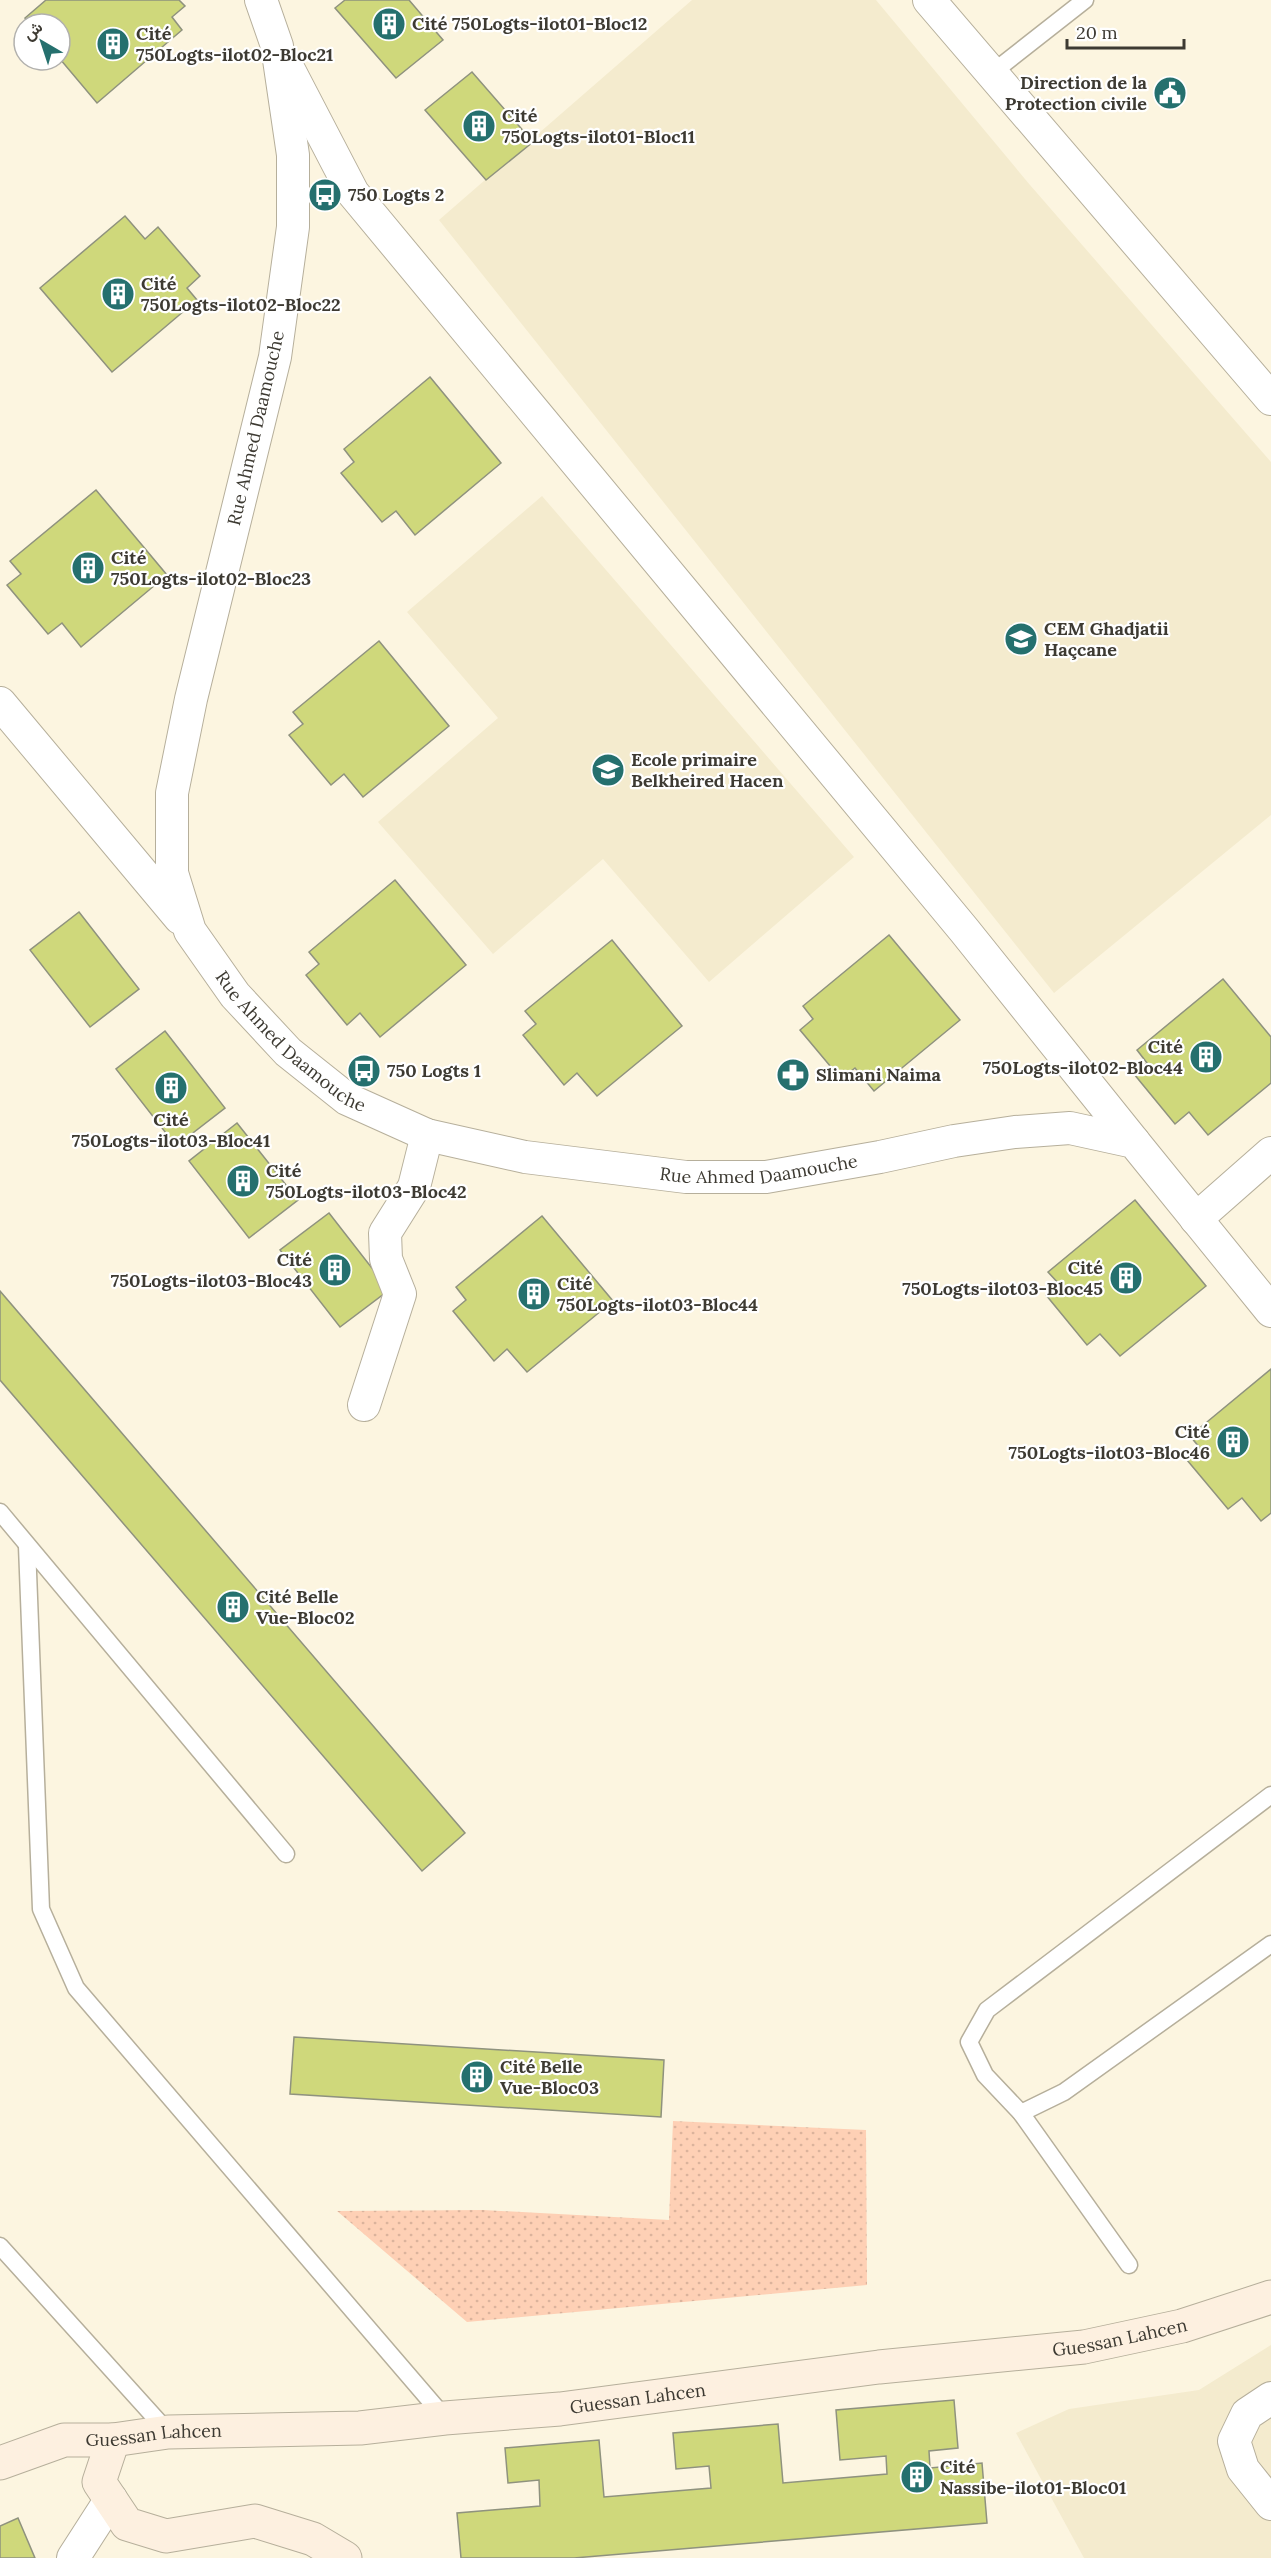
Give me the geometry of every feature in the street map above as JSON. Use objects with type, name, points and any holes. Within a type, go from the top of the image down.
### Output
[{"type":"main road","name":"Guessan Lahcen","points":[[0,2463],[64,2440],[113,2440],[168,2432],[360,2428],[446,2418],[560,2409],[879,2367],[1084,2347],[1182,2326],[1271,2297]]},
{"type":"main road","points":[[113,2440],[99,2482],[127,2524],[166,2536],[255,2521],[313,2539],[345,2558]]},
{"type":"street","name":"Rue Ahmed Daamouche","points":[[261,0],[277,46],[293,155],[293,227],[275,357],[191,699],[172,793],[172,873],[190,931],[235,995],[288,1052],[347,1099],[427,1135],[525,1156],[698,1177],[766,1177],[954,1141],[1026,1131],[1070,1128],[1134,1142]]},
{"type":"street","points":[[929,0],[1271,399]]},
{"type":"street","points":[[277,46],[353,193],[964,930],[1271,1311]]},
{"type":"street","points":[[0,704],[190,931]]},
{"type":"street","points":[[364,1405],[400,1294],[386,1259],[385,1233],[414,1187],[427,1135]]},
{"type":"street","points":[[1196,1219],[1271,1153]]},
{"type":"street","points":[[1271,2398],[1247,2414],[1234,2441],[1243,2469],[1271,2504]]},
{"type":"street","points":[[0,2473],[39,2449]]},
{"type":"street","points":[[73,2558],[111,2499]]},
{"type":"lane","points":[[992,73],[1084,0]]},
{"type":"lane","points":[[0,1512],[286,1854]]},
{"type":"lane","points":[[27,1546],[41,1909],[76,1988],[446,2418]]},
{"type":"lane","points":[[1129,2265],[1021,2113],[985,2075],[969,2042],[987,2010],[1271,1795]]},
{"type":"lane","points":[[1021,2113],[1064,2092],[1271,1944]]},
{"type":"lane","points":[[0,2246],[168,2432]]},
{"type":"shaded area","name":"CEM Ghadjatii Haçcane","points":[[692,0],[876,0],[1030,185],[1271,462],[1271,815],[1054,993],[439,220]]},
{"type":"shaded area","name":"Ecole primaire Belkheired Hacen","points":[[542,496],[854,857],[709,982],[603,859],[493,954],[378,822],[498,718],[407,612]]},
{"type":"shaded area","points":[[673,2121],[866,2130],[867,2285],[467,2322],[337,2211],[483,2210],[669,2220]]},
{"type":"shaded area","points":[[1271,2345],[1271,2558],[1084,2558],[1016,2433],[1069,2409],[1199,2390]]},
{"type":"building","name":"Cité 750Logts-ilot02-Bloc21","points":[[46,0],[179,0],[185,6],[172,17],[182,30],[97,103],[71,72],[72,12],[32,12]]},
{"type":"building","name":"Cité 750Logts-ilot01-Bloc12","points":[[345,0],[409,0],[443,40],[396,78],[335,8]]},
{"type":"building","name":"Cité 750Logts-ilot01-Bloc11","points":[[472,72],[533,142],[486,180],[425,110]]},
{"type":"building","name":"Cité 750Logts-ilot02-Bloc22","points":[[125,216],[145,239],[158,227],[200,276],[187,288],[197,300],[112,372],[40,288]]},
{"type":"building","points":[[430,377],[501,463],[415,535],[396,511],[382,522],[341,473],[354,462],[344,449]]},
{"type":"building","name":"Cité 750Logts-ilot02-Bloc23","points":[[96,490],[167,575],[81,647],[62,623],[48,634],[7,585],[21,574],[10,561]]},
{"type":"building","points":[[379,641],[449,726],[363,797],[344,774],[331,785],[289,735],[303,724],[293,712]]},
{"type":"building","points":[[395,880],[466,965],[380,1037],[360,1013],[347,1025],[306,975],[319,964],[309,952]]},
{"type":"building","points":[[79,912],[139,989],[90,1027],[30,950]]},
{"type":"building","points":[[889,935],[960,1020],[874,1091],[855,1068],[841,1079],[800,1030],[813,1019],[803,1006]]},
{"type":"building","points":[[612,940],[682,1026],[597,1096],[577,1073],[564,1085],[523,1035],[536,1024],[525,1011]]},
{"type":"building","name":"Cité 750Logts-ilot02-Bloc44","points":[[1223,979],[1271,1037],[1271,1083],[1208,1135],[1189,1112],[1175,1124],[1134,1074],[1147,1063],[1137,1050]]},
{"type":"building","name":"Cité 750Logts-ilot03-Bloc41","points":[[165,1031],[225,1108],[176,1146],[116,1069]]},
{"type":"building","name":"Cité 750Logts-ilot03-Bloc42","points":[[237,1123],[298,1200],[249,1238],[189,1161]]},
{"type":"building","name":"Cité 750Logts-ilot03-Bloc45","points":[[1135,1200],[1206,1286],[1120,1356],[1100,1334],[1087,1345],[1046,1295],[1059,1284],[1048,1272]]},
{"type":"building","name":"Cité 750Logts-ilot03-Bloc43","points":[[329,1213],[389,1290],[340,1327],[280,1250]]},
{"type":"building","name":"Cité 750Logts-ilot03-Bloc44","points":[[542,1216],[613,1301],[527,1372],[507,1349],[494,1361],[453,1311],[466,1300],[456,1287]]},
{"type":"building","name":"Cité Belle Vue-Bloc02","points":[[0,1291],[465,1833],[422,1871],[0,1380]]},
{"type":"building","name":"Cité 750Logts-ilot03-Bloc46","points":[[1271,1369],[1271,1513],[1261,1521],[1242,1498],[1228,1509],[1187,1460],[1200,1448],[1190,1436]]},
{"type":"building","name":"Cité Belle Vue-Bloc03","points":[[294,2037],[664,2060],[661,2117],[290,2094]]},
{"type":"building","name":"Cité Nassibe-ilot01-Bloc01","points":[[954,2400],[958,2448],[929,2451],[930,2468],[982,2463],[987,2523],[574,2558],[461,2558],[457,2513],[540,2506],[539,2480],[508,2483],[505,2448],[599,2440],[604,2497],[711,2488],[709,2466],[676,2469],[673,2433],[778,2424],[783,2483],[887,2474],[886,2456],[840,2460],[836,2410]]},
{"type":"building","points":[[18,2518],[35,2558],[0,2558],[0,2526]]},
{"type":"place","name":"Cité 750Logts-ilot01-Bloc12","points":[[389,24]]},
{"type":"place","name":"Cité 750Logts-ilot02-Bloc21","points":[[113,44]]},
{"type":"place","name":"Direction de la Protection civile","points":[[1170,93]]},
{"type":"place","name":"Cité 750Logts-ilot01-Bloc11","points":[[479,126]]},
{"type":"place","name":"750 Logts 2","points":[[325,195]]},
{"type":"place","name":"Cité 750Logts-ilot02-Bloc22","points":[[118,294]]},
{"type":"place","name":"Cité 750Logts-ilot02-Bloc23","points":[[88,568]]},
{"type":"place","name":"CEM Ghadjatii Haçcane","points":[[1021,639]]},
{"type":"place","name":"Ecole primaire Belkheired Hacen","points":[[608,770]]},
{"type":"place","name":"Cité 750Logts-ilot02-Bloc44","points":[[1206,1057]]},
{"type":"place","name":"750 Logts 1","points":[[364,1071]]},
{"type":"place","name":"Slimani Naima","points":[[793,1075]]},
{"type":"place","name":"Cité 750Logts-ilot03-Bloc41","points":[[171,1088]]},
{"type":"place","name":"Cité 750Logts-ilot03-Bloc42","points":[[243,1181]]},
{"type":"place","name":"Cité 750Logts-ilot03-Bloc43","points":[[335,1270]]},
{"type":"place","name":"Cité 750Logts-ilot03-Bloc45","points":[[1126,1278]]},
{"type":"place","name":"Cité 750Logts-ilot03-Bloc44","points":[[534,1294]]},
{"type":"place","name":"Cité 750Logts-ilot03-Bloc46","points":[[1233,1442]]},
{"type":"place","name":"Cité Belle Vue-Bloc02","points":[[233,1607]]},
{"type":"place","name":"Cité Belle Vue-Bloc03","points":[[477,2077]]},
{"type":"place","name":"Cité Nassibe-ilot01-Bloc01","points":[[917,2477]]}]
